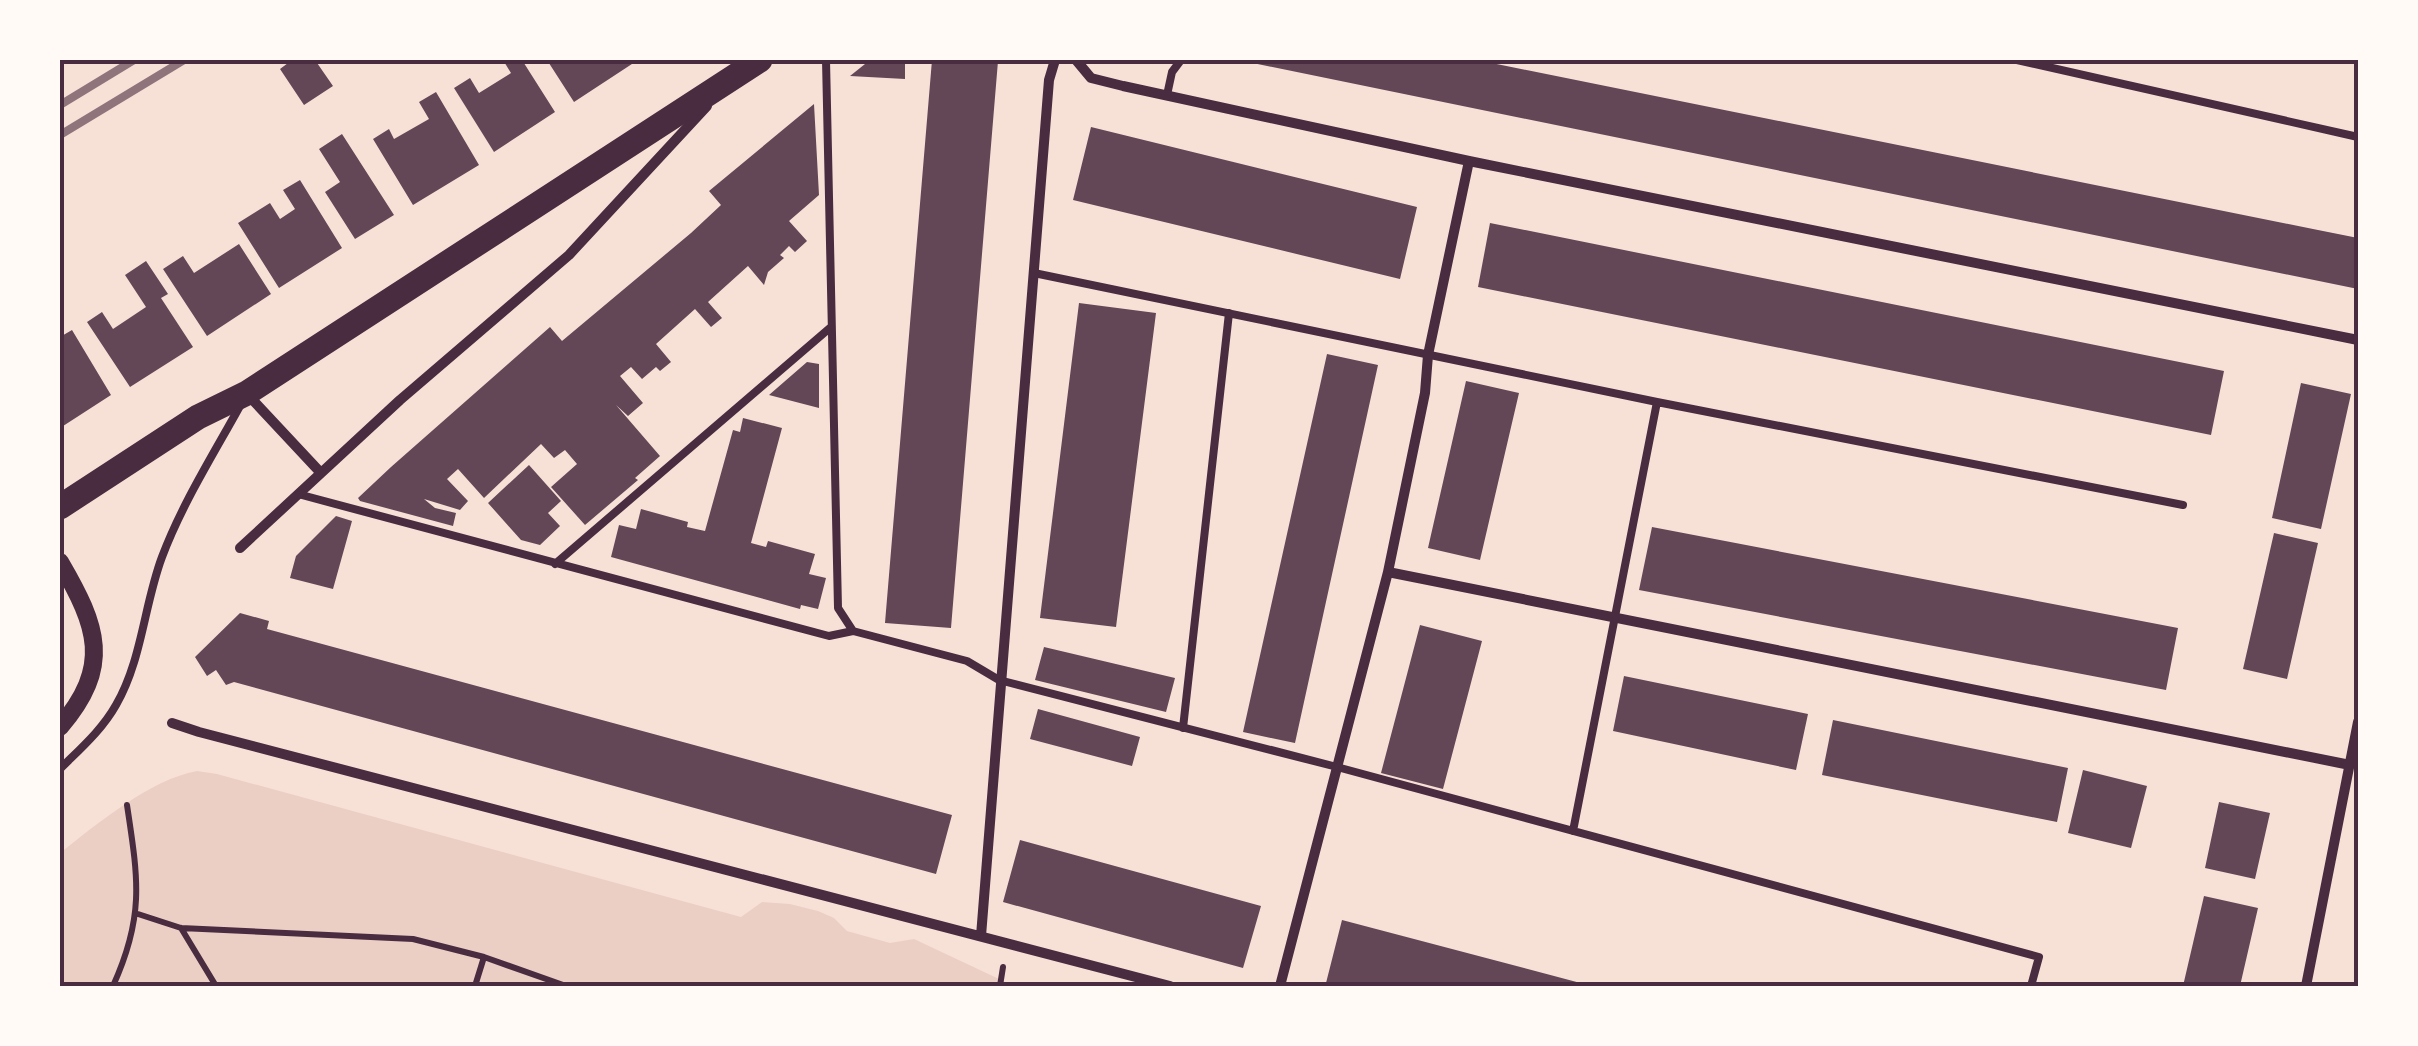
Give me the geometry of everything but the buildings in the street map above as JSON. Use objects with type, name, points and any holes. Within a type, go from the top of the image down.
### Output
[{"type":"main road","points":[[60,506],[198,417],[247,393],[760,60]]},
{"type":"street","points":[[981,936],[1048,80],[1055,60]]},
{"type":"street","points":[[1076,60],[1091,78],[1166,95],[1469,161],[2358,340]]},
{"type":"street","points":[[240,548],[320,472],[569,255],[622,194],[732,81]]},
{"type":"street","points":[[1280,986],[1388,572],[1469,161]]},
{"type":"street","points":[[247,393],[320,472]]},
{"type":"street","points":[[60,562],[83,602],[96,654],[92,677],[77,707],[60,727]]},
{"type":"street","points":[[1388,572],[2350,765]]},
{"type":"street","points":[[172,722],[1170,986]]},
{"type":"street","points":[[2306,986],[2358,722]]},
{"type":"lane","points":[[826,60],[838,608],[853,631]]},
{"type":"lane","points":[[1166,95],[1172,72],[1181,60]]},
{"type":"lane","points":[[2018,60],[2358,137]]},
{"type":"lane","points":[[1034,273],[2183,506]]},
{"type":"lane","points":[[1183,728],[1229,313]]},
{"type":"lane","points":[[555,564],[832,326]]},
{"type":"lane","points":[[60,769],[95,735],[121,696],[162,557],[247,393]]},
{"type":"lane","points":[[1573,831],[1657,402]]},
{"type":"lane","points":[[297,494],[828,636],[853,631],[967,661],[999,680],[2039,956],[2031,986]]},
{"type":"path","points":[[113,986],[138,914],[136,863],[127,804]]},
{"type":"path","points":[[138,914],[181,928],[413,939],[484,957],[566,986]]},
{"type":"path","points":[[181,928],[216,986]]},
{"type":"path","points":[[475,986],[484,957]]},
{"type":"shaded area","points":[[197,771],[741,917],[762,902],[818,911],[834,918],[847,931],[890,943],[914,939],[1014,986],[60,986],[60,853],[143,793]]},
{"type":"railway","points":[[60,105],[134,60]]},
{"type":"railway","points":[[60,135],[184,60]]}]
